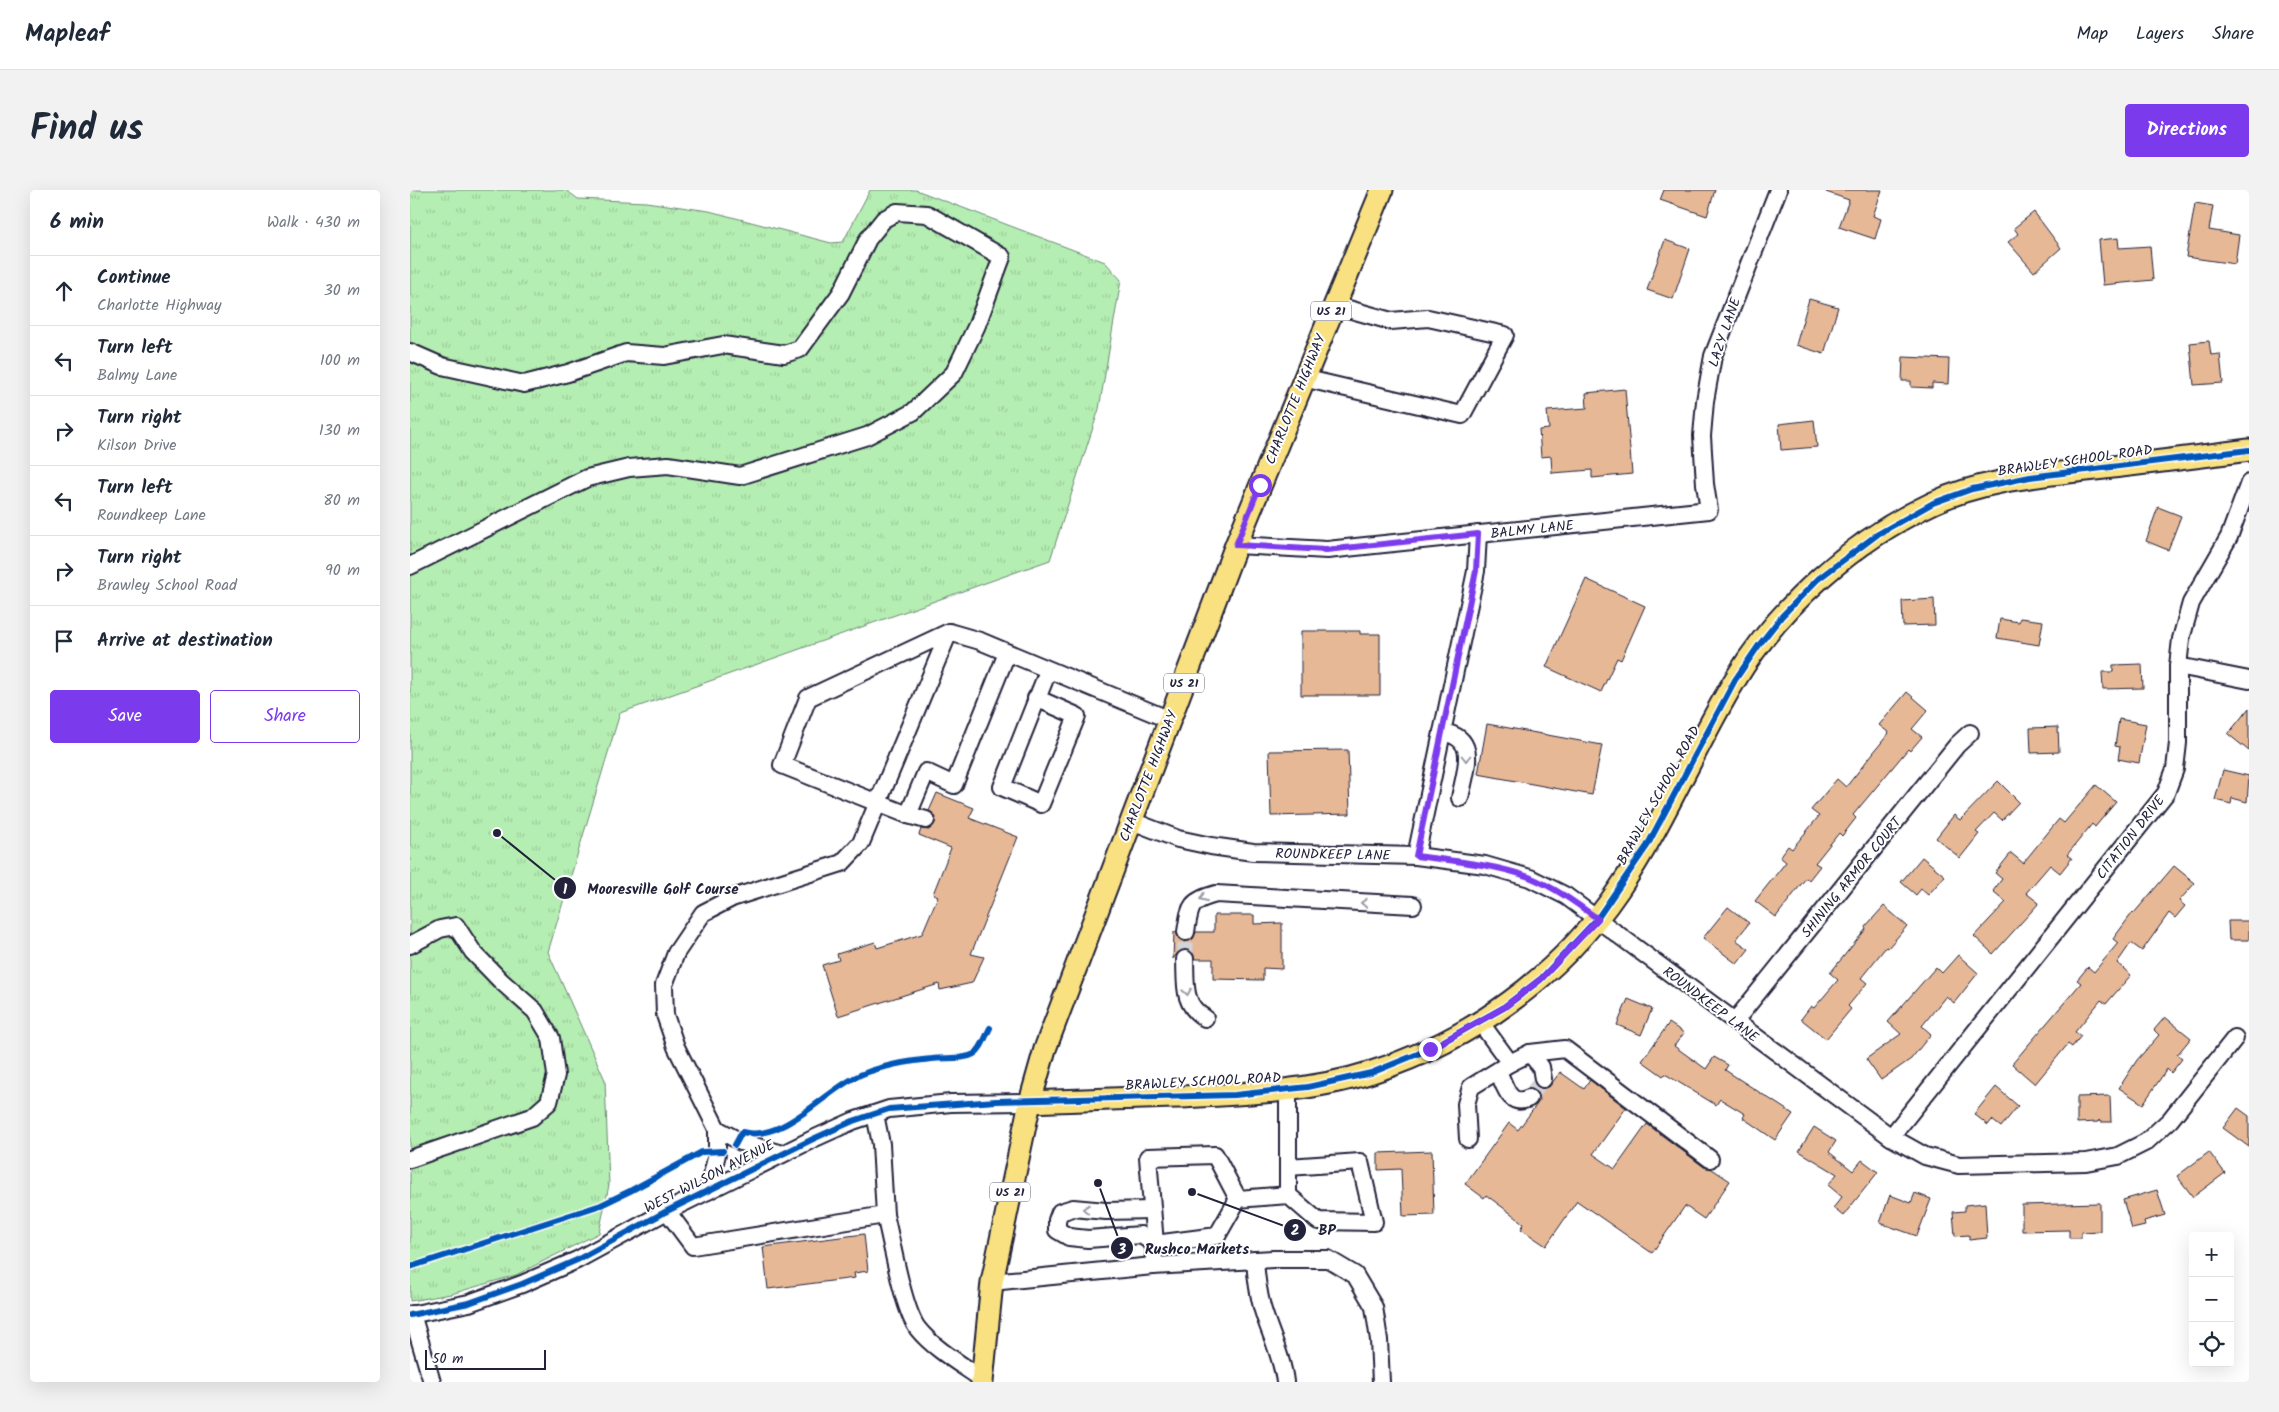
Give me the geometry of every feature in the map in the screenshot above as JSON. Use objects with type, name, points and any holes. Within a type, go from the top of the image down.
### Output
[{"type":"main road","name":"CHARLOTTE HIGHWAY","points":[[982,1380],[992,1282],[1030,1102],[1045,1049],[1236,545],[1303,378],[1382,190]]},
{"type":"main road","name":"BRAWLEY SCHOOL ROAD","points":[[1030,1102],[1235,1095],[1288,1089],[1371,1073],[1430,1049],[1503,1008],[1541,979],[1598,919],[1647,846],[1735,680],[1758,645],[1782,616],[1818,579],[1878,534],[1933,503],[1972,488],[2030,477],[2249,450]]},
{"type":"street","name":"LAZY LANE","points":[[1709,510],[1705,484],[1702,436],[1705,401],[1713,356],[1778,190]]},
{"type":"street","points":[[410,352],[442,366],[524,384],[568,373],[626,353],[664,356],[723,345],[784,354],[800,349],[842,293],[868,240],[884,219],[897,212],[927,214],[1002,257],[977,325],[954,373],[914,412],[867,436],[740,476],[709,473],[668,465],[629,468],[587,478],[410,566]]},
{"type":"street","points":[[1303,378],[1462,415],[1505,335],[1428,318],[1391,321],[1334,305]]},
{"type":"street","name":"CITATION DRIVE","points":[[1891,1137],[2166,793],[2175,768],[2178,743],[2178,666],[2181,638],[2191,603],[2229,537],[2249,483]]},
{"type":"street","name":"BALMY LANE","points":[[1236,545],[1326,550],[1709,510]]},
{"type":"street","points":[[1416,856],[1476,571],[1478,534]]},
{"type":"street","points":[[926,820],[908,815],[782,764],[808,698],[950,632],[1007,653],[1170,720]]},
{"type":"street","points":[[708,1191],[717,1154],[717,1129],[676,1047],[666,1015],[664,985],[676,953],[703,914],[732,898],[842,863],[861,843],[950,632]]},
{"type":"street","points":[[908,815],[926,772],[952,792],[1007,653]]},
{"type":"street","points":[[2178,666],[2249,680]]},
{"type":"street","points":[[1036,698],[1078,716],[1041,804],[1002,787],[1036,698],[1048,671]]},
{"type":"street","points":[[1442,732],[1456,734],[1463,740],[1467,751],[1460,798]]},
{"type":"street","name":"SHINING ARMOR COURT","points":[[1735,1022],[1957,745],[1970,733]]},
{"type":"street","name":"ROUNDKEEP LANE","points":[[1132,821],[1178,839],[1252,852],[1416,856],[1485,866],[1530,878],[1566,896],[1891,1137],[1925,1156],[1959,1164],[2086,1162],[2118,1156],[2146,1142],[2170,1120],[2235,1038]]},
{"type":"street","points":[[1186,932],[1189,909],[1201,898],[1216,894],[1413,906]]},
{"type":"street","points":[[410,945],[440,929],[456,926],[473,952],[535,1012],[551,1038],[556,1075],[549,1102],[532,1118],[410,1159]]},
{"type":"street","points":[[1185,959],[1186,994],[1195,1012],[1205,1018]]},
{"type":"street","points":[[1480,1022],[1504,1067],[1509,1096],[1516,1101],[1522,1102],[1529,1098]]},
{"type":"street","points":[[1468,1139],[1466,1104],[1471,1087],[1530,1053],[1565,1049],[1710,1159]]},
{"type":"street","points":[[1530,1053],[1541,1067],[1543,1079]]},
{"type":"street","points":[[1288,1089],[1288,1195]]},
{"type":"street","name":"WEST WILSON AVENUE","points":[[411,1315],[469,1303],[522,1284],[577,1260],[667,1211],[853,1121],[889,1109],[951,1103],[1030,1102]]},
{"type":"street","points":[[875,1114],[880,1137],[885,1215],[908,1306],[915,1324],[919,1330],[946,1354],[982,1380]]},
{"type":"street","points":[[717,1129],[740,1142],[782,1154]]},
{"type":"street","points":[[1153,1266],[1156,1244],[1148,1157],[1215,1155],[1238,1199]]},
{"type":"street","points":[[1238,1199],[1288,1195],[1318,1221],[1374,1222],[1360,1162],[1288,1167]]},
{"type":"street","points":[[1152,1210],[1106,1211],[1073,1208],[1060,1212],[1057,1220],[1057,1230],[1069,1237],[1088,1239],[1141,1236],[1156,1244],[1217,1236],[1238,1199]]},
{"type":"street","points":[[667,1211],[693,1246],[885,1215]]},
{"type":"street","points":[[992,1282],[1153,1266],[1255,1260],[1328,1260],[1356,1274],[1374,1307],[1379,1340],[1381,1382]]},
{"type":"street","points":[[1255,1260],[1257,1286],[1262,1308],[1281,1357],[1285,1382]]},
{"type":"street","points":[[411,1315],[432,1382]]},
{"type":"green space","points":[[410,190],[566,190],[578,199],[646,202],[709,211],[831,243],[843,242],[870,190],[916,190],[1105,262],[1121,280],[1099,409],[1050,560],[620,713],[548,952],[605,1080],[609,1185],[599,1233],[516,1275],[451,1294],[410,1301]]},
{"type":"building","points":[[1664,190],[1715,190],[1707,216],[1660,200]]},
{"type":"building","points":[[1827,190],[1882,190],[1873,216],[1881,219],[1875,239],[1839,227],[1849,200],[1826,192]]},
{"type":"building","points":[[2195,203],[2213,206],[2209,230],[2239,235],[2235,264],[2186,257]]},
{"type":"building","points":[[2034,212],[2061,248],[2034,272],[2008,242],[2018,234],[2014,228]]},
{"type":"building","points":[[2118,238],[2119,248],[2150,246],[2153,280],[2103,285],[2099,240]]},
{"type":"building","points":[[1665,240],[1690,249],[1673,299],[1647,290]]},
{"type":"building","points":[[1809,299],[1838,307],[1824,354],[1796,345]]},
{"type":"building","points":[[2209,341],[2211,355],[2220,354],[2223,383],[2194,385],[2190,343]]},
{"type":"building","points":[[1903,357],[1949,359],[1948,384],[1932,383],[1932,388],[1911,387],[1911,381],[1902,381]]},
{"type":"building","points":[[1625,389],[1632,474],[1592,478],[1592,470],[1552,473],[1551,456],[1541,457],[1539,430],[1549,429],[1547,411],[1587,408],[1586,393]]},
{"type":"building","points":[[1814,420],[1817,447],[1781,450],[1779,424]]},
{"type":"building","points":[[2158,507],[2181,516],[2168,550],[2146,541]]},
{"type":"building","points":[[1586,579],[1645,606],[1621,660],[1617,658],[1601,692],[1546,667]]},
{"type":"building","points":[[1934,599],[1935,625],[1903,626],[1902,601]]},
{"type":"building","points":[[2020,618],[2043,621],[2039,645],[1997,638],[2000,619],[2019,622]]},
{"type":"building","points":[[1301,631],[1360,631],[1360,634],[1380,634],[1380,695],[1301,695]]},
{"type":"building","points":[[2142,664],[2143,688],[2103,689],[2102,672],[2113,672],[2113,665]]},
{"type":"building","points":[[1907,692],[1928,710],[1912,729],[1922,737],[1910,751],[1908,749],[1853,815],[1856,818],[1842,836],[1839,833],[1815,863],[1820,866],[1809,880],[1806,878],[1776,917],[1755,901],[1786,862],[1780,857],[1788,846],[1792,849],[1819,816],[1811,810],[1837,779],[1846,787],[1889,733],[1879,725]]},
{"type":"building","points":[[2249,708],[2249,751],[2228,734]]},
{"type":"building","points":[[2119,719],[2146,724],[2139,763],[2118,759],[2120,747],[2115,746]]},
{"type":"building","points":[[1487,724],[1602,745],[1592,795],[1478,774]]},
{"type":"building","points":[[2058,727],[2059,752],[2031,753],[2030,728]]},
{"type":"building","points":[[1348,750],[1350,814],[1271,816],[1269,751]]},
{"type":"building","points":[[2223,770],[2249,776],[2247,802],[2232,798],[2231,804],[2215,800]]},
{"type":"building","points":[[1998,781],[2019,802],[2002,820],[1994,813],[1976,832],[1979,834],[1960,858],[1936,838],[1954,815],[1960,820]]},
{"type":"building","points":[[2096,785],[2116,802],[2095,827],[2092,824],[2067,855],[2072,858],[2060,873],[2050,865],[2026,893],[2039,903],[1993,954],[1974,936],[2006,902],[1993,891],[2002,879],[1995,873],[2011,853],[2023,863],[2059,819],[2064,823]]},
{"type":"building","points":[[937,793],[974,808],[969,818],[1018,837],[971,954],[984,957],[972,983],[940,990],[939,984],[838,1016],[822,965],[839,960],[837,954],[875,942],[877,948],[922,934],[938,896],[933,894],[951,848],[919,835],[921,829],[929,830],[935,823],[936,817],[929,811]]},
{"type":"building","points":[[1922,857],[1945,876],[1928,895],[1921,889],[1916,895],[1901,882]]},
{"type":"building","points":[[2174,866],[2195,883],[2179,901],[2185,906],[2175,918],[2169,913],[2142,951],[2131,943],[2117,963],[2131,975],[2106,1004],[2101,1000],[2075,1032],[2081,1036],[2072,1047],[2068,1044],[2035,1084],[2012,1064],[2081,983],[2077,980],[2088,967],[2094,972],[2118,943],[2113,939],[2133,912]]},
{"type":"building","points":[[1884,906],[1907,926],[1888,948],[1886,947],[1861,978],[1867,983],[1848,1006],[1851,1009],[1826,1039],[1801,1019],[1811,1006],[1814,1008],[1838,980],[1830,973],[1866,929],[1865,927]]},
{"type":"building","points":[[1728,907],[1749,923],[1736,940],[1749,949],[1737,964],[1703,938]]},
{"type":"building","points":[[1214,915],[1254,915],[1254,924],[1282,923],[1282,969],[1263,968],[1263,980],[1213,979],[1213,959],[1195,959],[1193,953],[1185,949],[1179,951],[1173,959],[1174,932],[1176,932],[1179,939],[1185,942],[1193,939],[1196,932],[1214,932]]},
{"type":"building","points":[[2228,921],[2249,921],[2249,940],[2229,940]]},
{"type":"building","points":[[1958,955],[1978,973],[1954,1003],[1946,996],[1922,1026],[1931,1034],[1911,1059],[1881,1080],[1866,1059],[1901,1034],[1888,1022],[1936,967],[1942,973]]},
{"type":"building","points":[[1628,999],[1652,1009],[1641,1035],[1617,1025]]},
{"type":"building","points":[[2165,1017],[2191,1038],[2177,1055],[2182,1059],[2171,1073],[2167,1069],[2143,1104],[2119,1088],[2137,1060],[2159,1035],[2154,1030]]},
{"type":"building","points":[[1669,1023],[1684,1033],[1674,1046],[1706,1069],[1714,1057],[1728,1065],[1725,1070],[1793,1114],[1775,1140],[1743,1118],[1745,1114],[1720,1099],[1716,1105],[1665,1074],[1663,1076],[1642,1061]]},
{"type":"building","points":[[1560,1072],[1584,1089],[1590,1080],[1626,1108],[1593,1154],[1615,1169],[1647,1124],[1704,1167],[1712,1169],[1730,1181],[1704,1219],[1685,1206],[1652,1253],[1577,1201],[1546,1246],[1521,1229],[1524,1224],[1513,1215],[1486,1195],[1484,1198],[1465,1184],[1509,1123],[1518,1130],[1540,1100],[1539,1095],[1532,1089],[1535,1084],[1540,1088],[1549,1087]]},
{"type":"building","points":[[1996,1087],[2018,1106],[2001,1127],[1992,1120],[1988,1125],[1974,1114]]},
{"type":"building","points":[[2110,1096],[2111,1122],[2100,1122],[2099,1120],[2098,1122],[2077,1123],[2077,1097]]},
{"type":"building","points":[[2238,1108],[2249,1116],[2249,1147],[2223,1128]]},
{"type":"building","points":[[1814,1127],[1836,1141],[1829,1152],[1853,1171],[1862,1160],[1878,1172],[1843,1216],[1833,1208],[1842,1197],[1828,1185],[1837,1174],[1799,1151]]},
{"type":"building","points":[[1432,1151],[1434,1215],[1403,1216],[1401,1169],[1378,1170],[1378,1153]]},
{"type":"building","points":[[2209,1152],[2225,1173],[2193,1197],[2177,1176]]},
{"type":"building","points":[[2157,1190],[2165,1215],[2144,1221],[2145,1226],[2132,1229],[2123,1200]]},
{"type":"building","points":[[1915,1193],[1931,1199],[1917,1236],[1880,1223],[1890,1195],[1911,1203]]},
{"type":"building","points":[[1985,1203],[1987,1238],[1969,1240],[1969,1235],[1955,1236],[1953,1212],[1965,1211],[1965,1205]]},
{"type":"building","points":[[2100,1203],[2100,1231],[2081,1232],[2081,1238],[2069,1238],[2069,1230],[2022,1231],[2022,1205]]},
{"type":"building","points":[[864,1234],[868,1271],[854,1273],[855,1278],[768,1289],[763,1247]]},
{"type":"tunnel","points":[[1185,959],[1186,932]]},
{"type":"tunnel","points":[[1529,1098],[1543,1079]]},
{"type":"cycle path","points":[[410,1315],[469,1303],[522,1284],[577,1260],[667,1211],[813,1139],[853,1121],[889,1109],[996,1101],[1235,1095],[1308,1087],[1371,1073],[1430,1049],[1503,1008],[1541,979],[1597,919],[1647,846],[1735,680],[1759,645],[1782,616],[1818,579],[1878,534],[1933,503],[1972,489],[2030,477],[2249,450]]},
{"type":"cycle path","points":[[735,1145],[742,1132],[758,1133],[790,1122],[850,1080],[865,1073],[907,1062],[970,1056],[977,1052],[990,1028]]},
{"type":"cycle path","points":[[410,1267],[601,1205],[702,1152],[723,1151]]},
{"type":"place","name":"Mooresville Golf Course","points":[[497,833]]},
{"type":"place","name":"Rushco Markets","points":[[1098,1183]]},
{"type":"place","name":"BP","points":[[1192,1192]]},
{"type":"route","points":[[1260,485],[1236,545],[1326,550],[1478,534],[1476,571],[1416,856],[1508,870],[1530,878],[1566,896],[1598,919],[1541,979],[1503,1008],[1430,1049]]}]
